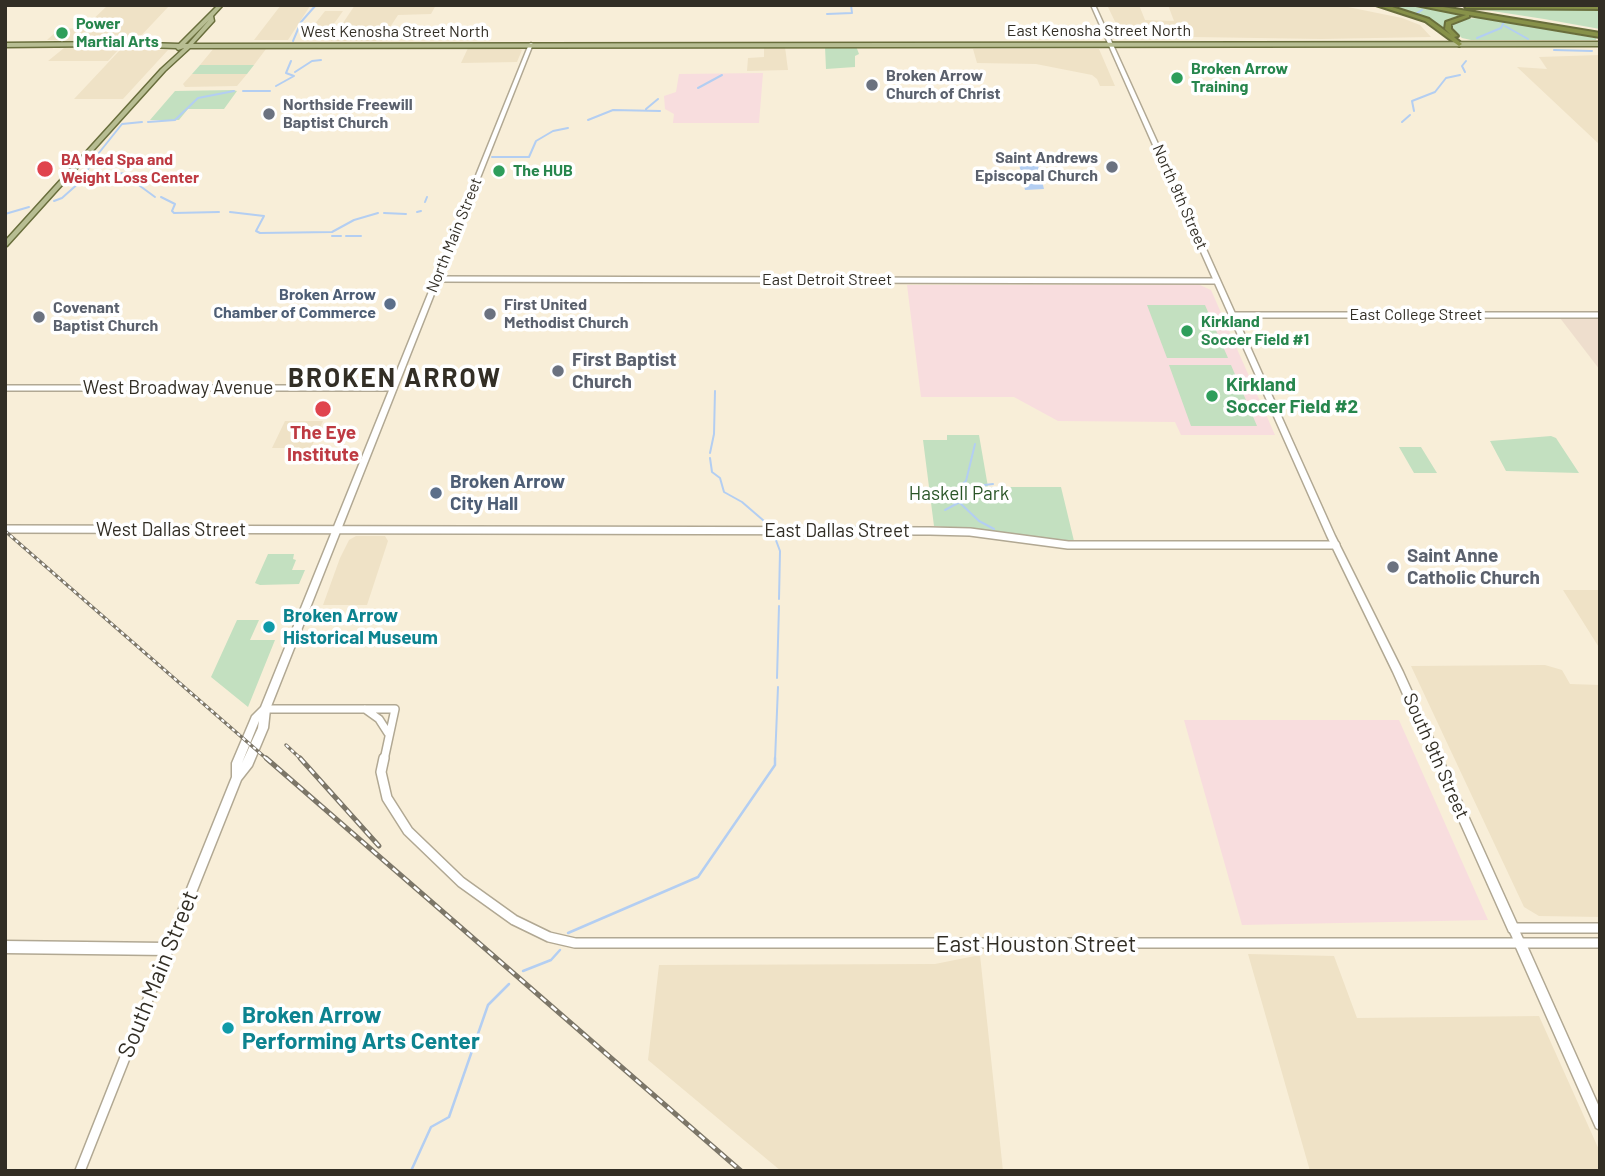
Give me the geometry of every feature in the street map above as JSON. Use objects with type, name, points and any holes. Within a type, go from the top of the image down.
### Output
[{"type":"highway","points":[[1379,5],[1427,20],[1459,44]]},
{"type":"highway","points":[[1419,5],[1600,34]]},
{"type":"highway","points":[[1435,5],[1600,34]]},
{"type":"highway","points":[[1456,5],[1600,6]]},
{"type":"highway","points":[[1459,44],[1459,40],[1448,27],[1450,20],[1468,16],[1496,17]]},
{"type":"main road","points":[[5,245],[172,60],[205,19],[221,5]]},
{"type":"main road","name":"North 9th Street","points":[[1093,5],[1266,390]]},
{"type":"main road","name":"East Kenosha Street North","points":[[531,44],[1600,44]]},
{"type":"main road","name":"West Kenosha Street North","points":[[5,45],[531,44]]},
{"type":"main road","name":"North Main Street","points":[[394,388],[531,44]]},
{"type":"main road","name":"South Main Street","points":[[168,949],[237,778],[248,763],[262,728],[265,709],[394,388]]},
{"type":"main road","name":"South 9th Street","points":[[1266,390],[1513,928]]},
{"type":"main road","name":"South 9th Street","points":[[1520,943],[1600,1124]]},
{"type":"main road","points":[[5,947],[168,949]]},
{"type":"street","name":"East Detroit Street","points":[[437,279],[1217,281]]},
{"type":"street","name":"East College Street","points":[[1232,315],[1600,315]]},
{"type":"street","name":"West Broadway Avenue","points":[[5,388],[394,388]]},
{"type":"street","name":"West Dallas Street","points":[[5,529],[336,530]]},
{"type":"street","name":"East Dallas Street","points":[[336,530],[930,531],[970,532],[1068,545],[1336,545]]},
{"type":"street","points":[[265,709],[363,709],[379,719],[388,734]]},
{"type":"street","name":"East Houston Street","points":[[363,709],[395,709],[381,772],[384,790],[392,809],[418,842],[484,900],[542,934],[587,944],[1600,943]]},
{"type":"street","points":[[1513,928],[1600,928]]},
{"type":"street","name":"South 9th Street","points":[[1513,928],[1520,943]]},
{"type":"street","name":"South Main Street","points":[[80,1171],[168,949]]},
{"type":"shaded area","points":[[108,5],[170,5],[137,40],[47,40],[59,29],[84,28]]},
{"type":"shaded area","points":[[281,5],[310,6],[288,40],[254,40]]},
{"type":"shaded area","points":[[355,5],[436,5],[431,14],[398,15],[381,41],[331,41]]},
{"type":"shaded area","points":[[1107,5],[1139,5],[1145,20],[1174,21],[1168,5],[1338,5],[1402,18],[1420,25],[1431,37],[1321,39],[1130,36],[1120,32]]},
{"type":"shaded area","points":[[325,11],[343,11],[323,39],[303,39]]},
{"type":"shaded area","points":[[515,47],[522,50],[517,62],[461,63],[468,48]]},
{"type":"shaded area","points":[[764,47],[785,47],[788,70],[747,71],[748,58],[764,57]]},
{"type":"shaded area","points":[[64,48],[120,48],[108,61],[48,61]]},
{"type":"shaded area","points":[[214,48],[266,49],[254,65],[200,65]]},
{"type":"shaded area","points":[[973,49],[1099,49],[1115,86],[1100,86],[1092,75],[1036,64],[977,63]]},
{"type":"shaded area","points":[[120,50],[168,50],[123,99],[74,99]]},
{"type":"shaded area","points":[[1600,55],[1600,145],[1517,67],[1547,69],[1539,57]]},
{"type":"shaded area","points":[[763,73],[759,123],[673,123],[674,114],[665,109],[664,96],[676,92],[679,74]]},
{"type":"shaded area","points":[[192,74],[247,74],[237,86],[185,87],[183,84]]},
{"type":"shaded area","points":[[907,285],[1200,285],[1211,290],[1275,435],[1181,435],[1175,422],[1058,421],[1014,397],[921,397]]},
{"type":"shaded area","points":[[1560,318],[1600,318],[1600,370]]},
{"type":"shaded area","points":[[285,421],[323,421],[311,448],[272,448]]},
{"type":"shaded area","points":[[356,536],[385,536],[388,541],[367,605],[323,605],[340,558],[349,540]]},
{"type":"shaded area","points":[[1563,590],[1600,590],[1600,649]]},
{"type":"shaded area","points":[[1545,665],[1562,670],[1570,684],[1600,685],[1600,917],[1539,916],[1524,907],[1411,666]]},
{"type":"shaded area","points":[[1184,720],[1399,720],[1488,920],[1242,925]]},
{"type":"shaded area","points":[[1248,954],[1334,956],[1357,1018],[1539,1016],[1600,1152],[1600,1171],[1310,1171]]},
{"type":"shaded area","points":[[980,955],[1003,1171],[781,1171],[648,1060],[659,965],[935,964]]},
{"type":"green space","points":[[1385,5],[1403,5],[1469,15],[1448,19],[1445,29],[1421,16]]},
{"type":"green space","points":[[1460,6],[1600,7],[1600,29],[1544,19]]},
{"type":"green space","points":[[1480,18],[1596,40],[1471,40],[1462,38],[1452,29],[1451,23],[1460,19]]},
{"type":"green space","points":[[856,46],[859,54],[855,56],[855,67],[826,69],[825,47]]},
{"type":"green space","points":[[200,65],[254,65],[247,74],[192,74]]},
{"type":"green space","points":[[175,91],[237,91],[224,109],[188,109],[179,120],[150,120]]},
{"type":"green space","name":"Kirkland Soccer Field #1","points":[[1147,305],[1205,305],[1228,358],[1167,358]]},
{"type":"green space","name":"Kirkland Soccer Field #2","points":[[1169,365],[1231,365],[1257,426],[1191,426]]},
{"type":"green space","name":"Haskell Park","points":[[947,435],[979,435],[988,487],[1061,487],[1074,541],[934,526],[923,440],[947,440]]},
{"type":"green space","points":[[1551,436],[1556,438],[1579,473],[1506,471],[1490,441]]},
{"type":"green space","points":[[1399,447],[1421,447],[1437,473],[1414,473]]},
{"type":"green space","points":[[268,554],[294,554],[293,559],[296,560],[292,570],[305,570],[299,584],[255,583]]},
{"type":"green space","points":[[237,620],[259,620],[250,640],[275,640],[248,707],[211,677]]},
{"type":"water","points":[[1018,160],[1037,161],[1044,189],[1025,190]]},
{"type":"waterway","points":[[293,41],[301,22],[316,5]]},
{"type":"waterway","points":[[827,14],[852,13],[851,5]]},
{"type":"waterway","points":[[1417,13],[1422,10]]},
{"type":"waterway","points":[[1477,38],[1501,28],[1504,22]]},
{"type":"waterway","points":[[1505,26],[1528,39]]},
{"type":"waterway","points":[[1554,50],[1592,51]]},
{"type":"waterway","points":[[295,72],[312,61],[321,60]]},
{"type":"waterway","points":[[276,86],[294,76],[286,73],[291,61]]},
{"type":"waterway","points":[[1465,72],[1462,66],[1466,61]]},
{"type":"waterway","points":[[698,88],[722,75]]},
{"type":"waterway","points":[[1414,111],[1412,101],[1435,92],[1446,78],[1460,75]]},
{"type":"waterway","points":[[148,122],[175,120],[198,98],[234,91]]},
{"type":"waterway","points":[[243,91],[270,91]]},
{"type":"waterway","points":[[646,109],[658,99]]},
{"type":"waterway","points":[[588,120],[613,110],[660,111]]},
{"type":"waterway","points":[[1402,122],[1410,115]]},
{"type":"waterway","points":[[98,154],[122,124],[142,122]]},
{"type":"waterway","points":[[492,157],[529,157],[536,141],[553,131],[568,128]]},
{"type":"waterway","points":[[54,201],[62,198],[81,181],[95,157]]},
{"type":"waterway","points":[[101,178],[117,173],[130,174],[136,183],[155,197]]},
{"type":"waterway","points":[[82,181],[95,179]]},
{"type":"waterway","points":[[161,197],[175,204],[172,211],[174,213],[219,212]]},
{"type":"waterway","points":[[425,202],[427,197]]},
{"type":"waterway","points":[[5,214],[29,207]]},
{"type":"waterway","points":[[417,212],[421,211]]},
{"type":"waterway","points":[[230,212],[264,216],[256,231],[260,233],[332,232],[354,220],[378,213]]},
{"type":"waterway","points":[[384,213],[406,214]]},
{"type":"waterway","points":[[332,236],[341,236]]},
{"type":"waterway","points":[[346,236],[361,236]]},
{"type":"waterway","points":[[710,453],[714,434],[715,391]]},
{"type":"waterway","points":[[955,504],[950,495],[966,481],[975,444]]},
{"type":"waterway","points":[[710,458],[712,472],[720,478],[724,492],[742,502],[771,527]]},
{"type":"waterway","points":[[945,510],[971,496],[984,485],[993,484]]},
{"type":"waterway","points":[[960,503],[979,521],[994,529]]},
{"type":"waterway","points":[[774,535],[780,551],[779,599]]},
{"type":"waterway","points":[[777,678],[779,606]]},
{"type":"waterway","points":[[775,760],[778,687]]},
{"type":"waterway","points":[[568,933],[698,877],[775,765],[775,760]]},
{"type":"waterway","points":[[523,971],[551,960],[560,950]]},
{"type":"waterway","points":[[411,1171],[431,1127],[449,1117],[488,1005],[509,984]]},
{"type":"railway","points":[[5,531],[268,760]]},
{"type":"railway","points":[[286,745],[301,759]]},
{"type":"railway","points":[[266,758],[741,1171]]},
{"type":"railway","points":[[301,759],[379,846]]},
{"type":"place","name":"Power Martial Arts","points":[[62,33]]},
{"type":"place","name":"Broken Arrow Training","points":[[1177,78]]},
{"type":"place","name":"Broken Arrow Church of Christ","points":[[872,85]]},
{"type":"place","name":"Northside Freewill Baptist Church","points":[[269,114]]},
{"type":"place","name":"Saint Andrews Episcopal Church","points":[[1112,167]]},
{"type":"place","name":"BA Med Spa and Weight Loss Center","points":[[45,169]]},
{"type":"place","name":"The HUB","points":[[499,171]]},
{"type":"place","name":"Broken Arrow Chamber of Commerce","points":[[390,304]]},
{"type":"place","name":"First United Methodist Church","points":[[490,314]]},
{"type":"place","name":"Covenant Baptist Church","points":[[39,317]]},
{"type":"place","name":"Kirkland Soccer Field #1","points":[[1187,331]]},
{"type":"place","name":"First Baptist Church","points":[[558,371]]},
{"type":"place","name":"Kirkland Soccer Field #2","points":[[1212,396]]},
{"type":"place","name":"The Eye Institute","points":[[323,409]]},
{"type":"place","name":"Broken Arrow City Hall","points":[[436,493]]},
{"type":"place","name":"Saint Anne Catholic Church","points":[[1393,567]]},
{"type":"place","name":"Broken Arrow Historical Museum","points":[[269,627]]},
{"type":"place","name":"Broken Arrow Performing Arts Center","points":[[228,1028]]},
{"type":"district","name":"BROKEN ARROW","points":[[395,378]]}]
